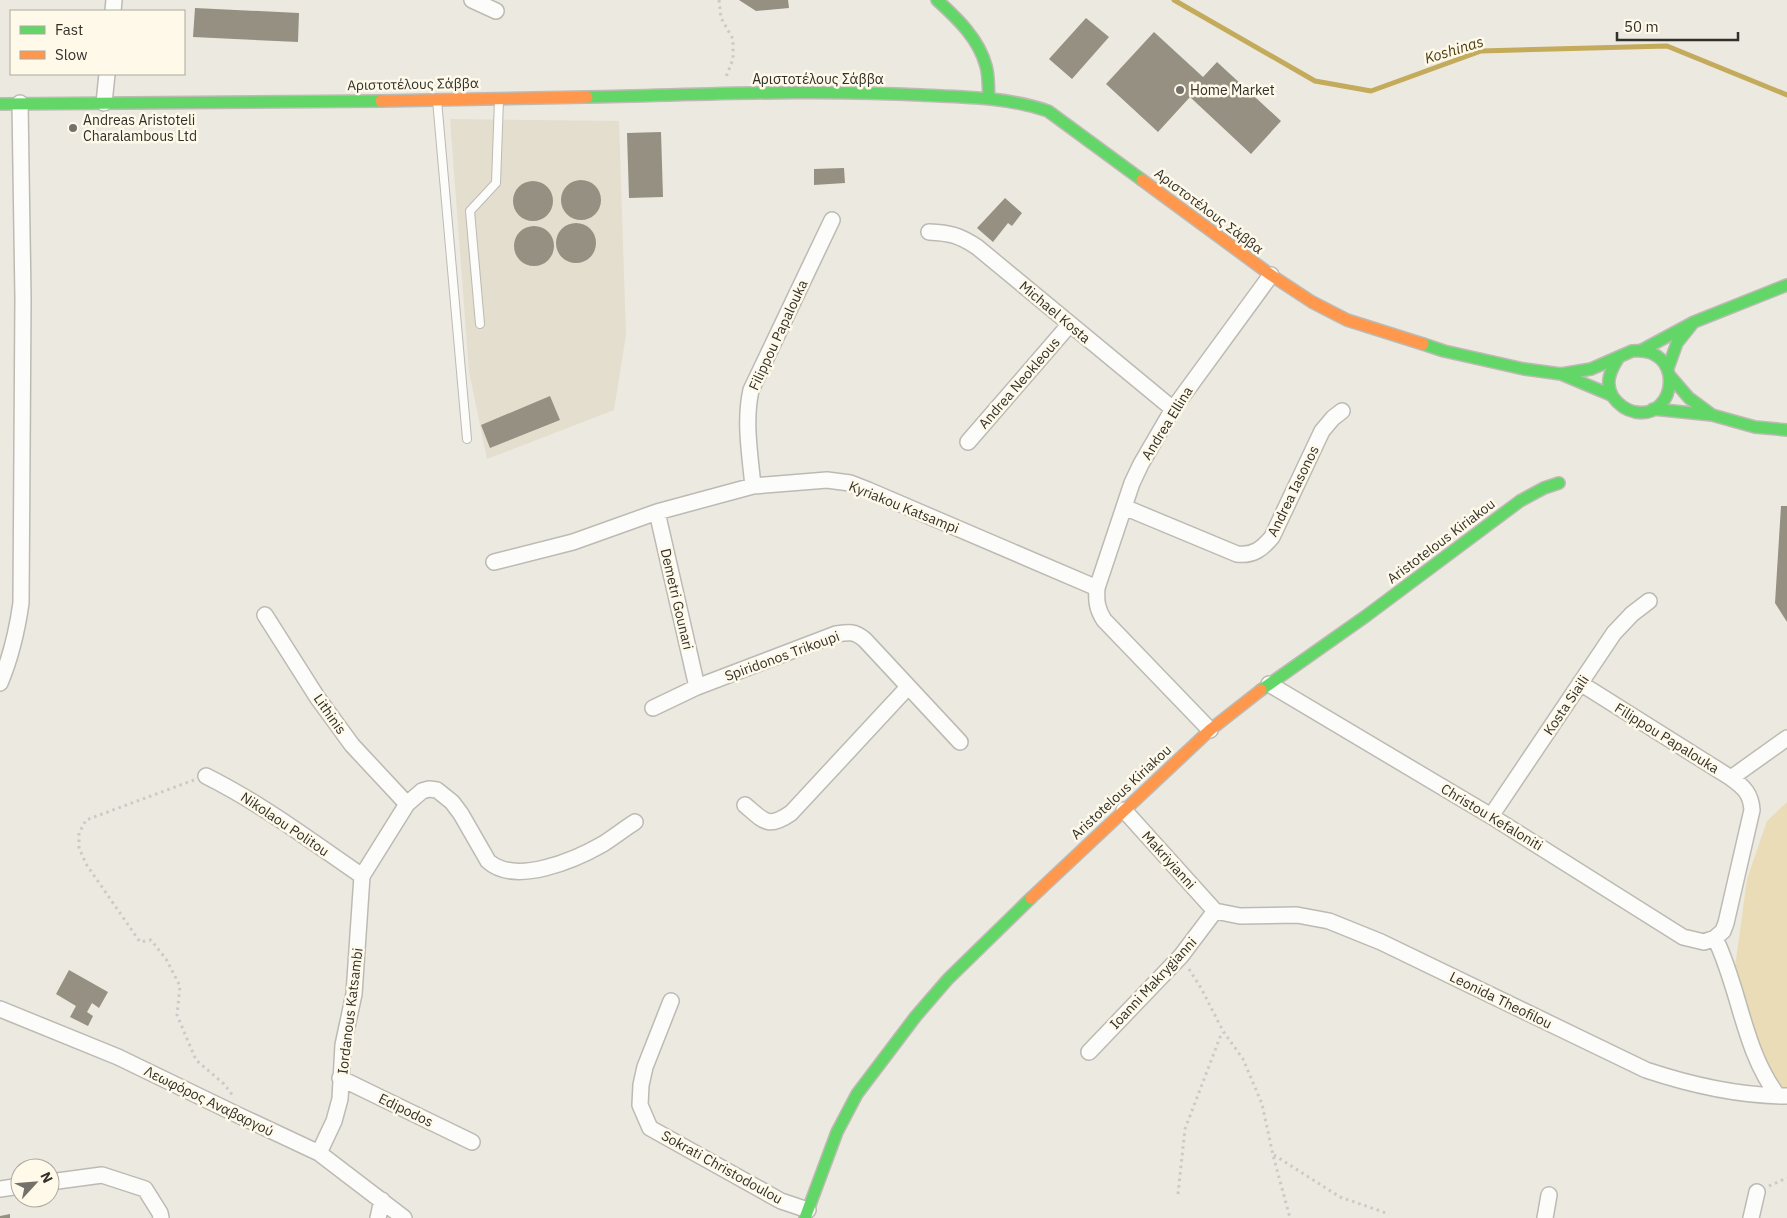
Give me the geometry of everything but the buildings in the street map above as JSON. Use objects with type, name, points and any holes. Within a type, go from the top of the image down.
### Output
[{"type":"street","points":[[472,0],[496,11]]},
{"type":"street","points":[[937,0],[972,36],[981,52],[986,69],[989,98]]},
{"type":"street","points":[[104,103],[107,75]]},
{"type":"street","name":"Αριστοτέλους Σάββα","points":[[0,104],[437,100],[865,92],[989,98],[1031,105],[1048,112],[1271,276],[1312,302],[1347,320],[1444,351],[1524,370],[1561,374],[1594,369],[1626,353],[1642,350],[1657,355],[1689,398],[1712,415]]},
{"type":"street","points":[[0,683],[12,653],[22,603],[23,298],[20,104]]},
{"type":"street","name":"Filippou Papalouka","points":[[753,486],[748,419],[751,390],[832,220]]},
{"type":"street","name":"Michael Kosta","points":[[929,232],[949,233],[963,237],[977,247],[1172,409]]},
{"type":"street","name":"Andrea Ellina","points":[[1097,588],[1132,483],[1141,464],[1172,409],[1271,276]]},
{"type":"street","points":[[1642,350],[1664,335],[1787,286]]},
{"type":"street","points":[[1653,410],[1660,405],[1669,392],[1669,372],[1677,343],[1694,322]]},
{"type":"street","name":"Andrea Neokleous","points":[[968,442],[1070,324]]},
{"type":"street","points":[[1611,395],[1608,378],[1614,363],[1619,357]]},
{"type":"street","name":"Αριστοτέλους Σάββα","points":[[1561,374],[1611,395],[1629,411],[1645,412],[1653,410],[1712,415],[1755,427],[1787,430]]},
{"type":"street","name":"Andrea Iasonos","points":[[1124,507],[1237,554],[1255,553],[1265,546],[1272,537],[1322,431],[1333,418],[1342,412]]},
{"type":"street","name":"Kyriakou Katsampi","points":[[494,562],[573,542],[657,512],[753,486],[827,480],[850,483],[868,490],[1097,588]]},
{"type":"street","name":"Aristotelous Kiriakou","points":[[807,1214],[837,1132],[857,1094],[916,1016],[955,972],[1044,884],[1210,730],[1269,684],[1366,616],[1520,501],[1544,488],[1560,483]]},
{"type":"street","name":"Demetri Gounari","points":[[657,512],[697,687]]},
{"type":"street","points":[[1097,588],[1096,602],[1098,611],[1104,620],[1210,730]]},
{"type":"street","name":"Kosta Siaili","points":[[1491,816],[1614,633],[1632,614],[1649,601]]},
{"type":"street","name":"Lithinis","points":[[265,615],[317,697],[352,745],[407,804]]},
{"type":"street","name":"Spiridonos Trikoupi","points":[[653,708],[697,687],[836,634],[848,632],[858,634],[960,742]]},
{"type":"street","name":"Filippou Papalouka","points":[[1580,683],[1731,778],[1750,796],[1752,810],[1728,915],[1723,930],[1715,938]]},
{"type":"street","name":"Christou Kefaloniti","points":[[1269,684],[1491,816],[1683,937],[1704,942],[1715,938]]},
{"type":"street","points":[[745,805],[769,823],[781,820],[790,813],[908,687]]},
{"type":"street","points":[[1731,778],[1787,738]]},
{"type":"street","name":"Nikolaou Politou","points":[[206,776],[238,792],[271,812],[362,876]]},
{"type":"street","name":"Iordanous Katsambi","points":[[319,1153],[334,1120],[340,1099],[343,1045],[354,994],[362,876],[407,804],[422,791],[437,790],[445,795],[461,814],[488,861],[494,867],[513,872],[552,866],[578,856],[603,844],[635,822]]},
{"type":"street","name":"Makriyianni","points":[[1124,810],[1215,911]]},
{"type":"street","name":"Ioanni Makrygianni","points":[[1088,1052],[1181,956],[1215,911]]},
{"type":"street","name":"Leonida Theofilou","points":[[1215,911],[1240,916],[1297,915],[1329,921],[1381,942],[1646,1070],[1706,1086],[1782,1096]]},
{"type":"street","points":[[1715,938],[1728,966],[1752,1048],[1769,1085],[1782,1096]]},
{"type":"street","name":"Sokrati Christodoulou","points":[[671,1002],[645,1067],[641,1085],[640,1105],[650,1128],[807,1214]]},
{"type":"street","name":"Λεωφόρος Αναβαργού","points":[[0,1008],[118,1057],[319,1153],[404,1218]]},
{"type":"street","name":"Edipodos","points":[[340,1078],[472,1142]]},
{"type":"street","points":[[60,1181],[102,1175],[145,1189],[161,1218]]},
{"type":"street","points":[[1751,1218],[1757,1192]]},
{"type":"street","points":[[1545,1218],[1549,1195]]},
{"type":"street","points":[[378,1218],[382,1200]]},
{"type":"lane","points":[[480,324],[470,211],[496,183],[499,98]]},
{"type":"lane","points":[[437,100],[467,440]]},
{"type":"path","points":[[719,0],[721,18],[733,40],[734,59],[719,94]]},
{"type":"path","points":[[206,776],[86,820],[79,834],[79,848],[86,864],[140,942],[151,940],[166,959],[180,986],[177,1015],[196,1060],[231,1092],[237,1103],[240,1116]]},
{"type":"path","points":[[1181,956],[1201,988],[1222,1031],[1243,1059],[1262,1104],[1290,1218]]},
{"type":"path","points":[[1178,1194],[1185,1130],[1222,1031]]},
{"type":"path","points":[[1273,1155],[1340,1196],[1389,1214]]},
{"type":"shaded area","points":[[450,119],[619,121],[626,335],[614,410],[487,459],[469,372]]},
{"type":"shaded area","points":[[1787,802],[1787,1090],[1778,1090],[1763,1058],[1735,967],[1747,879],[1767,821]]},
{"type":"waterway","name":"Koshinas","points":[[1174,0],[1315,81],[1371,91],[1481,51],[1667,46],[1787,95]]},
{"type":"traffic: fast","points":[[937,0],[973,38],[983,56],[987,70],[989,98]]},
{"type":"traffic: fast","points":[[587,97],[838,92],[953,96],[1001,100],[1048,111],[1142,180]]},
{"type":"traffic: fast","points":[[0,104],[381,101]]},
{"type":"traffic: fast","points":[[1642,350],[1694,322],[1787,285]]},
{"type":"traffic: fast","points":[[1668,368],[1677,343],[1693,323]]},
{"type":"traffic: fast","points":[[1423,344],[1444,351],[1524,369],[1561,374],[1611,395]]},
{"type":"traffic: fast","points":[[1561,374],[1591,369],[1632,351],[1649,352],[1661,359],[1668,370],[1670,382],[1667,395],[1660,405],[1649,411],[1635,412],[1625,408],[1615,400],[1610,392],[1609,381],[1613,366],[1619,357]]},
{"type":"traffic: fast","points":[[1670,376],[1689,398],[1712,415]]},
{"type":"traffic: fast","points":[[1653,409],[1712,415],[1755,427],[1787,430]]},
{"type":"traffic: fast","points":[[1261,690],[1366,616],[1520,501],[1544,488],[1559,483]]},
{"type":"traffic: fast","points":[[805,1218],[837,1132],[857,1094],[916,1016],[948,979],[1031,898]]},
{"type":"traffic: slow","points":[[381,101],[587,97]]},
{"type":"traffic: slow","points":[[1142,180],[1271,275],[1312,302],[1347,320],[1423,344]]},
{"type":"traffic: slow","points":[[1031,898],[1210,730],[1261,690]]},
{"type":"place","name":"Home Market","points":[[1180,90]]},
{"type":"place","name":"Andreas Aristoteli Charalambous Ltd","points":[[73,128]]}]
